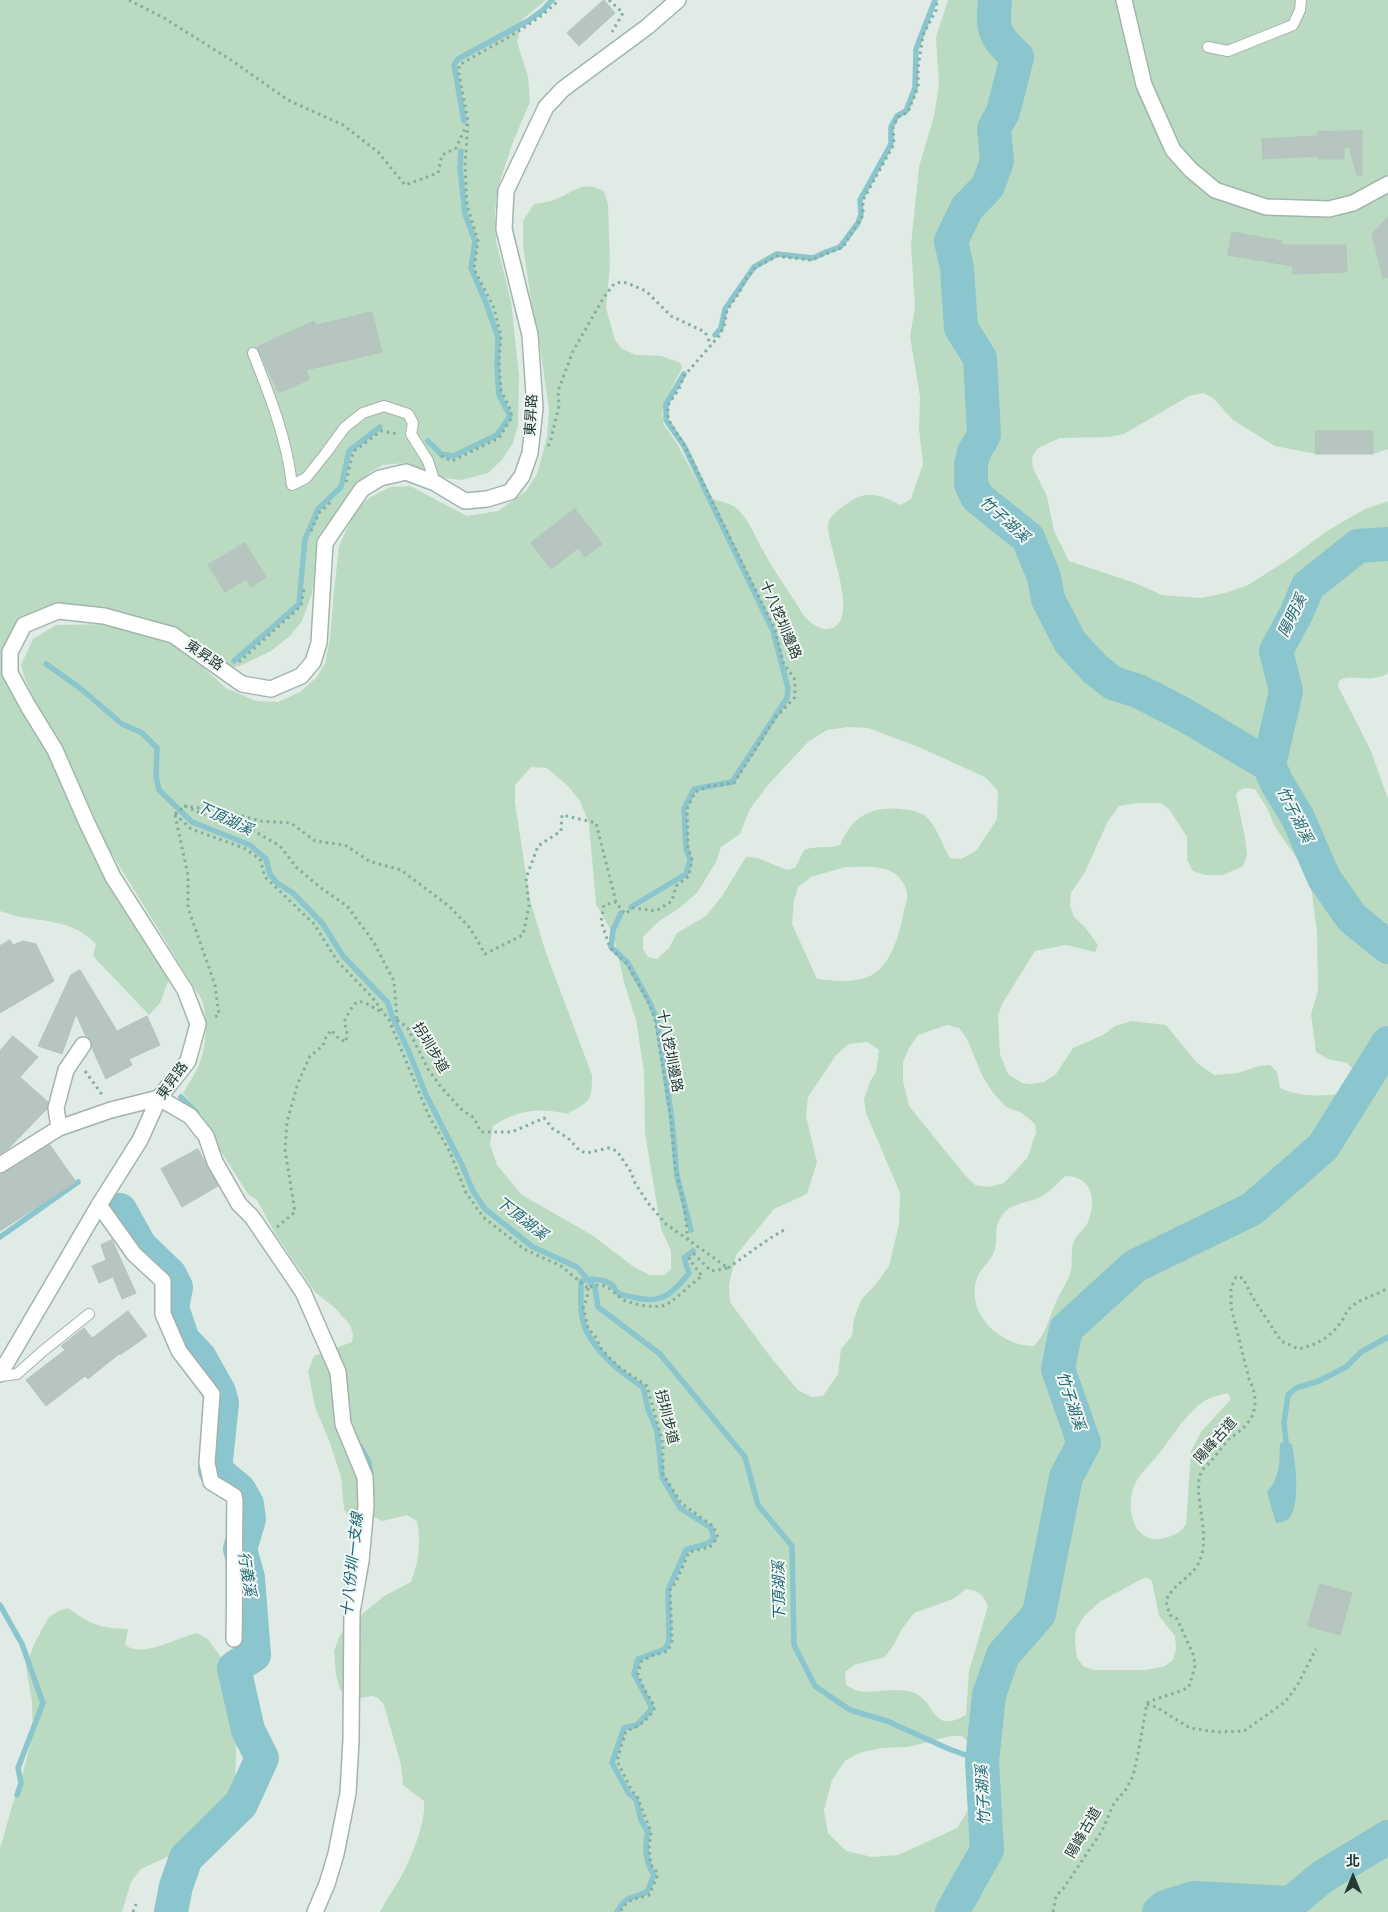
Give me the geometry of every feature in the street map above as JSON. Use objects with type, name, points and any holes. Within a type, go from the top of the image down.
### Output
[{"type":"street","name":"東昇路","points":[[1,1367],[140,1140],[159,1098],[188,1061],[198,1024],[185,990],[113,877],[86,823],[55,750],[10,673],[10,652],[24,626],[58,611],[104,616],[173,635],[227,671],[242,684],[271,689],[301,676],[313,662],[319,643],[325,544],[362,489],[380,478],[406,472],[435,483],[465,501],[487,499],[510,492],[522,476],[530,454],[535,408],[530,335],[504,229],[506,191],[546,107],[563,89],[647,27],[678,0]]},
{"type":"street","points":[[1124,0],[1144,84],[1173,150],[1191,170],[1215,190],[1266,207],[1329,209],[1353,203],[1388,184]]},
{"type":"street","points":[[60,1128],[56,1108],[66,1070],[78,1051]]},
{"type":"street","points":[[0,1165],[60,1128],[111,1110],[159,1098],[190,1116],[206,1136],[215,1162],[239,1204],[252,1217],[303,1292],[326,1342],[338,1372],[343,1424],[365,1477],[366,1505],[361,1561],[352,1612],[351,1740],[348,1793],[336,1854],[327,1884],[315,1912]]},
{"type":"street","points":[[99,1205],[134,1254],[162,1281],[163,1314],[179,1350],[212,1394],[206,1462],[211,1482],[234,1496],[236,1501],[234,1639]]},
{"type":"lane","points":[[1208,48],[1228,51],[1293,24],[1300,10],[1301,0]]},
{"type":"lane","points":[[253,354],[271,398],[281,431],[292,485],[306,478],[345,427],[363,413],[384,406],[408,414],[413,423],[411,434],[428,461],[435,483]]},
{"type":"lane","points":[[1,1367],[17,1374],[43,1350],[89,1314]]},
{"type":"path","points":[[129,0],[164,18],[231,60],[288,100],[343,125],[378,152],[405,185],[438,173],[442,156],[456,148],[468,121]]},
{"type":"path","points":[[438,455],[452,460],[499,438],[512,417],[501,390],[499,360],[501,336],[494,308],[474,269],[478,241],[468,205],[465,167],[468,121],[459,65],[529,26],[544,15],[559,0]]},
{"type":"path","points":[[598,63],[615,24],[622,13],[609,0]]},
{"type":"path","name":"十八挖圳邊路","points":[[688,1240],[684,1205],[675,1166],[671,1120],[655,1019],[648,1001],[627,964],[610,948],[601,921],[604,905],[616,902],[624,914],[633,908],[656,911],[672,901],[676,886],[688,876],[692,860],[688,847],[687,809],[695,792],[709,786],[734,783],[776,717],[795,697],[795,680],[783,662],[775,630],[686,446],[668,419],[668,404],[684,376],[719,336],[724,326],[727,310],[746,279],[756,268],[776,256],[811,260],[842,247],[848,239],[863,216],[863,200],[894,144],[893,127],[898,117],[908,112],[918,87],[918,68],[923,35],[936,10],[937,0]]},
{"type":"path","points":[[530,454],[546,449],[550,443],[559,406],[558,391],[573,351],[614,284],[627,283],[646,291],[671,316],[705,332],[711,345]]},
{"type":"path","points":[[345,484],[353,452],[381,431],[413,438]]},
{"type":"path","points":[[308,539],[319,513],[337,497]]},
{"type":"path","points":[[227,671],[302,606],[304,584]]},
{"type":"path","points":[[183,806],[224,811],[260,821],[291,823],[315,842],[345,844],[369,861],[401,870],[450,907],[470,928],[485,954],[523,935],[529,906],[526,878],[538,846],[561,831],[562,815],[596,823],[616,902]]},
{"type":"path","points":[[175,814],[183,806]]},
{"type":"path","points":[[183,806],[200,813],[242,824],[280,846],[296,867],[347,906],[373,941],[394,981],[397,1020],[390,1020]]},
{"type":"path","points":[[175,814],[188,875],[188,908],[215,985],[219,1015],[198,1024]]},
{"type":"path","points":[[175,814],[192,829],[244,848],[260,860],[265,877],[314,924],[338,962],[390,1020],[429,1116],[450,1152],[466,1191],[483,1217],[524,1249],[561,1266],[588,1288],[596,1284],[609,1287],[624,1300],[648,1306],[664,1306],[702,1276],[689,1259],[694,1254],[711,1271],[728,1268],[753,1251],[760,1243],[784,1230]]},
{"type":"path","points":[[263,1234],[278,1226],[295,1212],[285,1150],[287,1122],[298,1084],[310,1056],[324,1046],[326,1037],[331,1030],[339,1039],[346,1042],[347,1032],[344,1022],[352,1007],[359,1001],[364,1001],[384,1013]]},
{"type":"path","name":"拐圳步道","points":[[397,1020],[407,1027],[428,1069],[461,1109],[474,1118],[481,1132],[512,1132],[544,1118],[580,1151],[587,1153],[609,1148],[617,1151],[632,1172],[635,1183],[648,1203],[666,1224],[728,1268]]},
{"type":"path","points":[[78,1051],[111,1110]]},
{"type":"path","name":"陽峰古道","points":[[1053,1912],[1056,1896],[1063,1889],[1102,1831],[1114,1803],[1125,1791],[1133,1776],[1147,1703],[1163,1696],[1179,1693],[1189,1687],[1194,1666],[1194,1656],[1177,1620],[1170,1615],[1166,1601],[1177,1584],[1193,1571],[1200,1560],[1204,1531],[1198,1482],[1202,1472],[1228,1441],[1247,1424],[1256,1405],[1254,1388],[1248,1379],[1231,1307],[1231,1288],[1236,1277],[1243,1278],[1253,1298],[1281,1341],[1299,1349],[1326,1339],[1340,1322],[1346,1311],[1354,1304],[1388,1288]]},
{"type":"path","name":"拐圳步道","points":[[588,1288],[587,1300],[583,1306],[588,1328],[595,1336],[602,1350],[619,1367],[646,1386],[664,1444],[663,1474],[681,1503],[713,1526],[718,1538],[710,1547],[689,1552],[676,1582],[670,1590],[672,1641],[668,1651],[651,1656],[641,1662],[638,1674],[644,1689],[655,1707],[639,1727],[626,1731],[617,1762],[632,1792],[637,1796],[651,1832],[649,1848],[651,1865],[657,1877],[649,1895],[625,1903],[620,1912]]},
{"type":"path","points":[[1147,1703],[1190,1728],[1217,1732],[1244,1731],[1285,1702],[1297,1686],[1316,1648]]},
{"type":"path","points":[[133,1912],[136,1904]]},
{"type":"green space","points":[[0,0],[546,0],[523,19],[517,42],[528,76],[530,102],[513,142],[498,187],[495,211],[496,241],[511,301],[519,375],[518,425],[513,443],[502,460],[488,473],[462,480],[442,478],[405,463],[383,465],[370,472],[335,513],[322,534],[317,554],[312,594],[302,621],[290,636],[271,651],[242,665],[228,666],[193,644],[49,607],[26,617],[10,634],[4,650],[41,740],[99,862],[130,917],[151,950],[163,964],[169,979],[160,1003],[149,1015],[93,956],[96,944],[85,935],[62,924],[26,918],[0,911]]},
{"type":"green space","points":[[948,0],[1388,0],[1388,449],[1373,454],[1316,454],[1275,446],[1233,420],[1213,398],[1203,393],[1189,396],[1124,434],[1109,437],[1060,438],[1038,448],[1032,457],[1033,468],[1047,496],[1054,531],[1069,561],[1135,583],[1162,595],[1201,598],[1225,593],[1248,585],[1289,559],[1327,531],[1365,509],[1388,501],[1388,673],[1374,678],[1344,679],[1339,681],[1338,686],[1371,751],[1388,799],[1388,1912],[380,1912],[408,1864],[421,1827],[424,1801],[403,1785],[401,1765],[384,1705],[378,1698],[372,1696],[354,1699],[346,1697],[340,1689],[336,1675],[334,1651],[340,1635],[347,1627],[384,1596],[411,1582],[418,1552],[417,1521],[407,1515],[383,1521],[376,1518],[355,1518],[348,1516],[344,1509],[341,1477],[330,1443],[315,1407],[308,1371],[314,1356],[352,1342],[353,1334],[350,1325],[335,1308],[315,1292],[276,1235],[257,1200],[248,1194],[213,1139],[205,1121],[183,1093],[198,1066],[204,1048],[205,1023],[202,1000],[110,851],[67,758],[48,731],[25,679],[21,665],[33,639],[56,625],[115,624],[162,639],[184,650],[226,688],[256,701],[278,702],[300,692],[316,678],[325,664],[330,639],[339,546],[355,511],[369,498],[390,487],[410,486],[467,516],[498,511],[526,491],[537,474],[547,437],[549,410],[523,246],[523,221],[534,204],[554,200],[583,187],[604,191],[608,204],[610,264],[606,308],[615,340],[622,349],[636,355],[661,356],[679,362],[682,366],[665,401],[662,414],[664,425],[676,442],[706,497],[732,505],[743,515],[772,566],[805,617],[822,628],[827,629],[838,625],[842,614],[843,600],[841,583],[829,535],[829,521],[842,507],[855,498],[862,496],[881,496],[901,505],[911,499],[923,464],[919,429],[920,397],[910,336],[915,308],[911,245],[919,167],[934,116],[939,85],[936,37]],"holes":[[[848,727],[868,728],[921,748],[985,777],[998,791],[997,819],[976,851],[961,859],[950,858],[929,819],[924,815],[904,809],[880,809],[863,815],[850,827],[840,845],[804,850],[795,868],[787,870],[758,858],[746,857],[722,896],[706,916],[677,933],[669,948],[657,959],[648,957],[643,949],[643,937],[658,922],[678,909],[697,893],[716,862],[721,847],[740,834],[750,809],[768,785],[808,742],[827,730]],[[531,767],[547,768],[569,787],[580,801],[589,824],[596,904],[613,934],[624,982],[636,1020],[644,1071],[645,1133],[661,1229],[671,1251],[671,1269],[664,1275],[650,1275],[634,1267],[592,1235],[522,1195],[497,1165],[490,1144],[493,1126],[511,1116],[529,1111],[567,1114],[588,1100],[592,1084],[592,1075],[545,950],[530,900],[515,803],[515,785]],[[1245,788],[1255,789],[1268,810],[1275,827],[1300,863],[1311,886],[1317,933],[1318,991],[1311,1014],[1316,1052],[1328,1059],[1347,1063],[1352,1068],[1352,1082],[1347,1093],[1313,1095],[1288,1091],[1280,1088],[1277,1072],[1270,1065],[1259,1066],[1238,1073],[1214,1075],[1196,1062],[1166,1025],[1132,1021],[1115,1026],[1103,1035],[1073,1048],[1056,1074],[1044,1082],[1022,1083],[1008,1074],[1000,1054],[998,1015],[1002,1004],[1035,951],[1066,945],[1095,952],[1098,945],[1085,927],[1074,917],[1070,906],[1071,893],[1085,872],[1108,821],[1119,806],[1137,803],[1161,803],[1169,809],[1187,837],[1187,860],[1193,871],[1205,875],[1223,875],[1243,866],[1247,855],[1236,795]],[[845,867],[879,868],[891,871],[897,875],[907,892],[907,901],[894,947],[878,971],[870,976],[851,981],[817,979],[792,924],[794,901],[798,887],[811,877]],[[947,1025],[959,1028],[967,1039],[982,1075],[993,1093],[1006,1107],[1022,1113],[1035,1124],[1036,1132],[1028,1157],[1004,1183],[989,1187],[975,1185],[964,1174],[909,1106],[903,1081],[903,1062],[909,1048],[918,1035]],[[867,1042],[879,1050],[876,1072],[864,1099],[866,1113],[900,1193],[899,1224],[889,1266],[861,1300],[854,1319],[852,1336],[841,1349],[838,1374],[823,1396],[811,1397],[798,1390],[769,1355],[730,1302],[729,1285],[736,1255],[774,1209],[807,1194],[817,1162],[806,1116],[808,1097],[837,1054],[849,1044]],[[1065,1176],[1081,1180],[1090,1191],[1092,1198],[1091,1214],[1087,1225],[1074,1241],[1071,1271],[1045,1330],[1034,1346],[1021,1345],[998,1334],[981,1315],[976,1303],[977,1278],[994,1253],[997,1227],[1004,1213],[1012,1207],[1042,1196]],[[1228,1393],[1231,1399],[1201,1432],[1191,1451],[1186,1524],[1180,1532],[1165,1538],[1154,1539],[1145,1536],[1138,1530],[1131,1512],[1132,1491],[1136,1482],[1190,1413],[1203,1402],[1218,1395]],[[1148,1578],[1152,1581],[1159,1616],[1175,1636],[1176,1649],[1173,1660],[1165,1666],[1146,1670],[1093,1670],[1083,1666],[1077,1658],[1075,1642],[1076,1630],[1084,1616],[1101,1601],[1142,1579]],[[966,1589],[977,1592],[982,1596],[988,1606],[969,1671],[966,1715],[955,1720],[946,1721],[940,1719],[927,1703],[914,1693],[900,1690],[858,1691],[846,1685],[845,1672],[854,1665],[885,1657],[914,1613],[953,1599]],[[951,1736],[962,1736],[968,1742],[970,1807],[957,1828],[898,1855],[872,1857],[846,1851],[828,1833],[824,1810],[832,1780],[845,1761],[859,1753],[882,1748],[908,1747]]]},
{"type":"green space","points":[[68,1608],[96,1625],[128,1629],[125,1645],[132,1649],[141,1650],[160,1646],[197,1633],[208,1639],[220,1656],[228,1699],[237,1727],[235,1788],[224,1812],[176,1853],[141,1869],[131,1882],[122,1912],[0,1912],[0,1849],[33,1734],[32,1702],[26,1666],[35,1642],[49,1617]]},
{"type":"water","points":[[1280,1443],[1292,1444],[1296,1471],[1295,1501],[1290,1517],[1285,1521],[1276,1523],[1267,1492],[1277,1475]]},
{"type":"building","points":[[604,0],[615,13],[579,46],[567,33]]},
{"type":"building","points":[[1362,131],[1362,176],[1357,176],[1349,147],[1344,148],[1344,159],[1318,159],[1318,156],[1263,159],[1262,139],[1318,136],[1318,132]]},
{"type":"building","points":[[1388,217],[1388,277],[1383,278],[1372,234]]},
{"type":"building","points":[[1232,232],[1282,241],[1281,245],[1346,245],[1347,272],[1293,274],[1293,266],[1228,255]]},
{"type":"building","points":[[372,312],[382,352],[306,370],[310,379],[279,393],[257,347],[314,321],[316,325]]},
{"type":"building","points":[[1316,431],[1373,431],[1373,454],[1316,454]]},
{"type":"building","points":[[575,509],[602,544],[585,557],[578,548],[551,569],[531,543]]},
{"type":"building","points":[[245,543],[266,577],[251,587],[246,579],[225,592],[208,565]]},
{"type":"building","points":[[10,940],[13,945],[23,941],[36,944],[54,981],[0,1013],[0,946]]},
{"type":"building","points":[[80,970],[117,1031],[147,1016],[160,1045],[129,1059],[132,1065],[106,1079],[92,1048],[92,1041],[86,1037],[76,1014],[62,1054],[38,1046],[71,975]]},
{"type":"building","points":[[13,1036],[38,1057],[20,1077],[48,1102],[47,1109],[8,1149],[0,1154],[0,1051]]},
{"type":"building","points":[[50,1145],[76,1182],[0,1231],[0,1175]]},
{"type":"building","points":[[198,1149],[218,1186],[182,1207],[161,1169]]},
{"type":"building","points":[[112,1240],[136,1293],[122,1299],[113,1277],[99,1283],[92,1266],[106,1260],[101,1245]]},
{"type":"building","points":[[128,1311],[147,1336],[119,1354],[88,1379],[85,1376],[46,1406],[26,1380],[65,1350],[61,1346],[84,1328],[92,1338]]},
{"type":"building","points":[[1320,1584],[1352,1593],[1340,1635],[1308,1626]]},
{"type":"waterway","points":[[464,121],[454,65],[458,59],[528,21],[543,10],[552,0]]},
{"type":"waterway","points":[[715,335],[721,328],[725,309],[754,267],[777,254],[813,258],[840,247],[858,223],[861,214],[860,200],[891,144],[891,127],[897,116],[906,111],[915,88],[916,49],[935,0]]},
{"type":"waterway","name":"竹子湖溪","points":[[995,0],[994,19],[996,32],[1003,43],[1017,57],[1003,112],[994,129],[997,161],[988,186],[967,208],[951,241],[957,268],[961,328],[980,358],[984,435],[974,452],[971,464],[971,484],[977,497],[1028,538],[1044,577],[1048,599],[1070,642],[1095,669],[1113,683],[1138,691],[1183,714],[1269,765],[1277,783],[1298,818],[1324,878],[1352,918],[1388,947]]},
{"type":"waterway","points":[[428,441],[441,454],[453,456],[497,435],[510,416],[499,395],[497,367],[498,337],[471,268],[475,241],[465,214],[460,168],[461,151]]},
{"type":"waterway","points":[[631,907],[686,874],[690,860],[686,848],[684,809],[694,789],[732,782],[787,698],[788,688],[773,631],[684,446],[666,420],[666,404],[684,374]]},
{"type":"waterway","points":[[234,661],[299,604],[305,539],[318,509],[341,487],[349,451],[380,427]]},
{"type":"waterway","name":"陽明溪","points":[[1269,765],[1286,691],[1276,651],[1296,614],[1308,586],[1358,546],[1388,544]]},
{"type":"waterway","name":"下頂湖溪","points":[[46,664],[80,688],[122,724],[142,733],[157,748],[156,776],[159,790],[192,822],[250,845],[266,859],[270,874],[277,883],[293,893],[322,923],[343,956],[388,1003],[426,1095],[462,1165],[473,1191],[485,1209],[533,1247],[577,1267],[595,1288],[598,1307],[660,1354],[745,1457],[758,1505],[792,1546],[794,1645],[815,1686],[850,1710],[887,1721],[949,1749],[982,1761]]},
{"type":"waterway","points":[[621,913],[613,930],[611,947],[628,963],[657,1019],[672,1120],[677,1176],[691,1230]]},
{"type":"waterway","name":"竹子湖溪","points":[[952,1912],[987,1850],[982,1761],[989,1695],[1003,1655],[1039,1614],[1066,1477],[1084,1443],[1058,1369],[1066,1329],[1135,1266],[1252,1209],[1323,1147],[1388,1043]]},
{"type":"waterway","name":"十八份圳一支線","points":[[181,1097],[197,1113]]},
{"type":"waterway","points":[[0,1237],[78,1182]]},
{"type":"waterway","name":"行義溪","points":[[120,1210],[140,1246],[170,1275],[176,1287],[172,1308],[183,1340],[200,1358],[219,1392],[222,1403],[215,1470],[239,1490],[247,1504],[249,1519],[240,1549],[248,1578],[254,1655],[234,1668],[248,1730],[262,1758],[241,1804],[186,1858],[176,1886],[171,1912]]},
{"type":"waterway","points":[[617,1912],[627,1899],[647,1892],[654,1875],[646,1855],[648,1832],[641,1820],[636,1799],[629,1794],[612,1763],[624,1728],[637,1725],[651,1710],[651,1706],[634,1674],[638,1659],[665,1649],[669,1641],[668,1590],[686,1550],[706,1544],[714,1539],[711,1528],[680,1508],[662,1477],[657,1431],[648,1409],[643,1387],[611,1363],[586,1330],[581,1312],[581,1281],[600,1280],[608,1282],[621,1295],[651,1300],[665,1296],[677,1287],[689,1273],[684,1258],[693,1251]]},
{"type":"waterway","points":[[1286,1442],[1284,1423],[1288,1395],[1296,1388],[1319,1381],[1346,1367],[1361,1352],[1388,1337]]},
{"type":"waterway","name":"十八份圳一支線","points":[[360,1446],[369,1462],[371,1475]]},
{"type":"waterway","points":[[0,1605],[22,1644],[43,1703],[18,1768],[21,1783],[17,1795]]},
{"type":"waterway","points":[[1159,1912],[1165,1907],[1194,1898],[1291,1903],[1322,1877],[1388,1837]]}]
